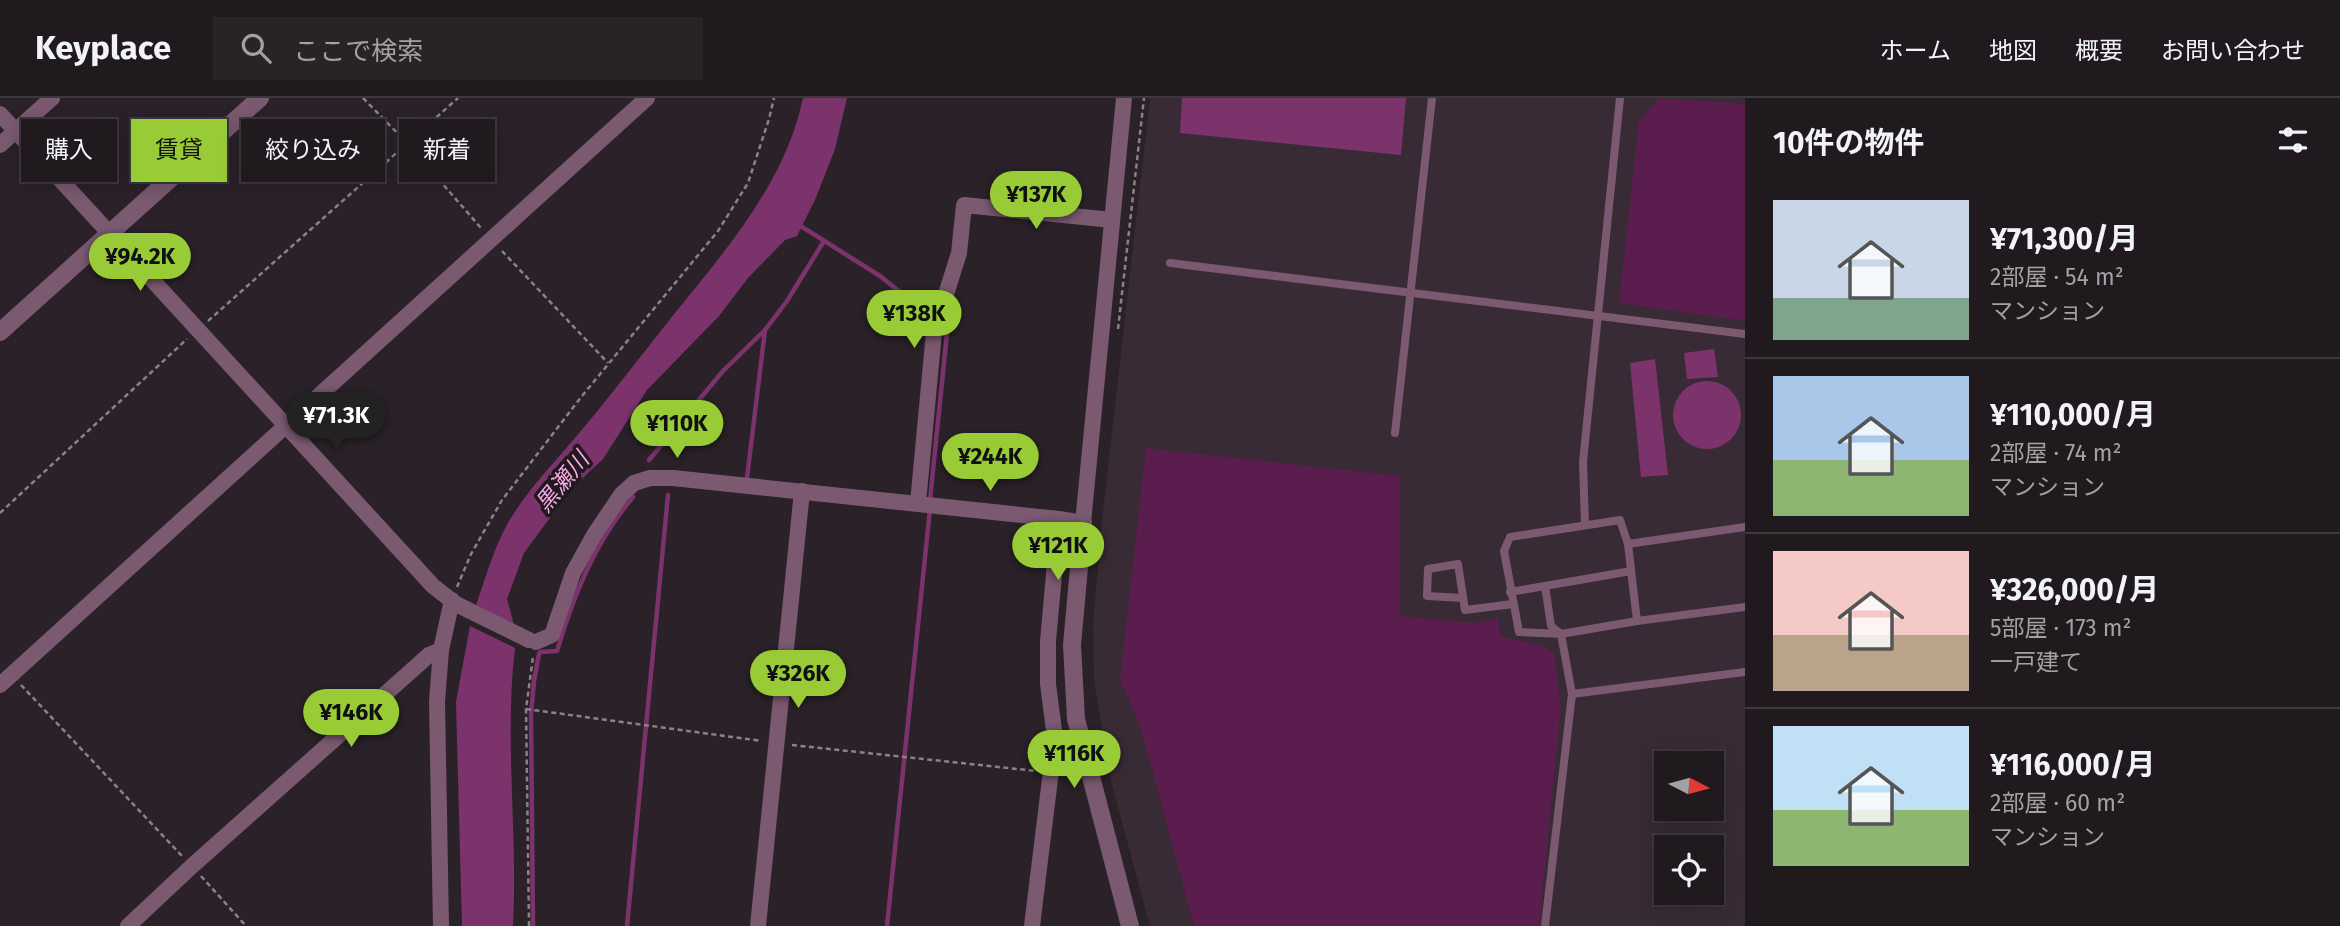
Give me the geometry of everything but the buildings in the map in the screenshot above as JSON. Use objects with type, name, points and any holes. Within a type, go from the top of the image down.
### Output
[{"type":"street","points":[[0,145],[52,98]]},
{"type":"street","points":[[0,332],[260,98]]},
{"type":"street","points":[[6,680],[647,98]]},
{"type":"street","points":[[1124,98],[1072,645],[1076,719],[1130,926]]},
{"type":"street","points":[[0,114],[433,586],[454,602],[532,641],[552,635],[573,573],[621,495],[634,483],[650,478],[673,478],[918,503],[1083,523]]},
{"type":"street","points":[[918,503],[934,332],[959,253],[964,205],[1112,220]]},
{"type":"street","points":[[758,926],[802,491]]},
{"type":"street","points":[[1032,926],[1055,738],[1048,684],[1048,641],[1059,519]]},
{"type":"street","points":[[440,926],[437,701],[442,650],[454,602]]},
{"type":"street","points":[[128,926],[429,655],[442,650]]},
{"type":"lane","points":[[1395,433],[1432,98]]},
{"type":"lane","points":[[1586,525],[1583,462],[1620,98]]},
{"type":"lane","points":[[1170,263],[1745,334]]},
{"type":"lane","points":[[1637,621],[1628,544],[1620,520],[1510,537],[1504,551],[1519,632],[1560,634],[1745,607]]},
{"type":"lane","points":[[1628,544],[1745,527]]},
{"type":"lane","points":[[1463,598],[1427,596],[1428,569],[1458,565],[1465,610],[1513,604]]},
{"type":"lane","points":[[1510,592],[1632,571]]},
{"type":"lane","points":[[1545,586],[1550,626],[1560,634],[1572,694],[1545,926]]},
{"type":"lane","points":[[1572,694],[1745,672]]},
{"type":"path","points":[[363,98],[399,135]]},
{"type":"path","points":[[434,119],[458,98]]},
{"type":"path","points":[[454,602],[471,554],[502,500],[608,364],[718,231],[748,183],[774,98]]},
{"type":"path","points":[[0,513],[198,330],[399,150]]},
{"type":"path","points":[[442,182],[608,364]]},
{"type":"path","points":[[529,926],[526,709],[532,641]]},
{"type":"path","points":[[6,680],[192,866],[246,926]]},
{"type":"shaded area","points":[[1150,98],[1745,98],[1745,926],[1150,926],[1112,785],[1094,680],[1093,624],[1102,520]]},
{"type":"shaded area","points":[[1660,98],[1745,104],[1745,321],[1619,303],[1639,121]]},
{"type":"shaded area","points":[[1146,448],[1400,476],[1400,616],[1477,623],[1498,618],[1500,636],[1543,646],[1554,653],[1561,707],[1539,926],[1194,926],[1141,728],[1120,680]]},
{"type":"water","name":"黒瀬川","points":[[803,98],[847,98],[835,149],[797,236],[785,240],[748,278],[719,316],[647,390],[603,459],[571,489],[524,553],[507,599],[514,625],[476,605],[499,541],[516,510],[750,216],[782,159]]},
{"type":"water","points":[[1182,98],[1406,98],[1401,155],[1180,133]]},
{"type":"water","points":[[1714,349],[1718,377],[1687,379],[1684,353]]},
{"type":"water","points":[[1655,359],[1668,475],[1641,477],[1630,363]]},
{"type":"water","points":[[1707,381],[1720,383],[1731,391],[1739,402],[1739,428],[1731,439],[1720,447],[1707,449],[1694,447],[1683,439],[1675,428],[1673,415],[1675,402],[1683,391],[1694,383]]},
{"type":"water","points":[[470,626],[515,648],[511,717],[513,926],[462,926],[456,702]]},
{"type":"waterway","points":[[799,225],[880,276],[935,320]]},
{"type":"waterway","points":[[747,478],[765,330],[787,301],[824,241]]},
{"type":"waterway","points":[[930,500],[947,333],[941,326]]},
{"type":"waterway","points":[[649,460],[723,371],[765,330]]},
{"type":"waterway","points":[[627,926],[668,495]]},
{"type":"waterway","points":[[533,926],[531,715],[539,654],[557,651],[587,570],[607,532],[633,497]]},
{"type":"waterway","points":[[887,926],[930,509]]}]
